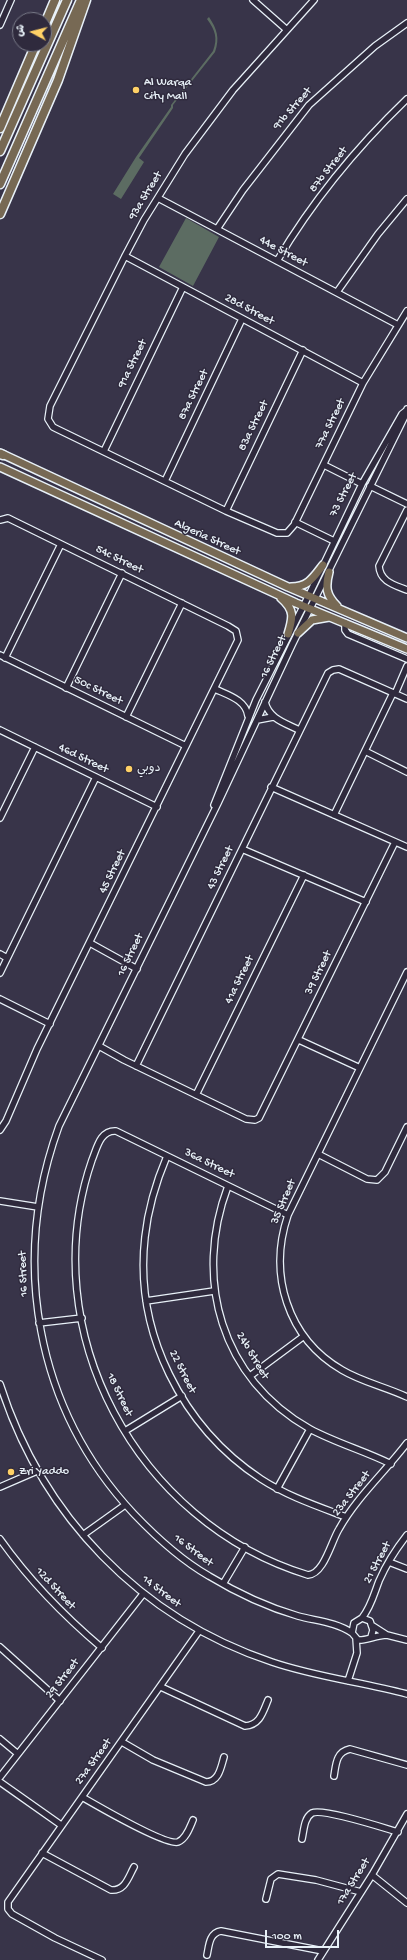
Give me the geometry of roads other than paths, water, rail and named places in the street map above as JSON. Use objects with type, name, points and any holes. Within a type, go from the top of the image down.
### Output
[{"type":"highway","points":[[50,12],[55,0]]},
{"type":"highway","points":[[0,151],[67,0]]},
{"type":"highway","points":[[0,184],[81,0]]},
{"type":"highway","points":[[0,214],[58,80],[86,0]]},
{"type":"highway","points":[[0,128],[33,52]]},
{"type":"main road","name":"Algeria Street","points":[[1,454],[288,587],[407,638]]},
{"type":"main road","name":"Algeria Street","points":[[0,467],[275,593],[407,650]]},
{"type":"main road","points":[[288,587],[299,587],[307,584],[322,565]]},
{"type":"main road","points":[[329,572],[326,585],[327,592],[331,600],[342,610]]},
{"type":"main road","points":[[275,593],[288,604],[292,611],[292,619],[288,634]]},
{"type":"main road","points":[[298,633],[312,620],[331,617]]},
{"type":"street","points":[[0,25],[11,0]]},
{"type":"street","points":[[253,0],[287,30]]},
{"type":"street","name":"93a Street","points":[[104,451],[57,429],[48,419],[48,410],[124,256],[185,154],[212,116],[247,74],[314,0]]},
{"type":"street","name":"91b Street","points":[[217,229],[243,190],[309,105],[375,46],[407,23]]},
{"type":"street","name":"87b Street","points":[[277,261],[303,221],[350,161],[407,99]]},
{"type":"street","name":"44e Street","points":[[158,198],[398,325]]},
{"type":"street","points":[[337,292],[378,234],[407,199]]},
{"type":"street","name":"28d Street","points":[[124,256],[364,383]]},
{"type":"street","name":"91a Street","points":[[104,451],[183,287]]},
{"type":"street","name":"77a Street","points":[[226,511],[271,531],[282,534],[291,530],[364,383],[407,311]]},
{"type":"street","name":"87a Street","points":[[165,481],[242,319]]},
{"type":"street","name":"83a Street","points":[[226,511],[303,350]]},
{"type":"street","name":"73 Street","points":[[312,597],[322,565],[362,484],[402,414],[407,409]]},
{"type":"street","name":"73 Street","points":[[312,597],[329,572],[405,416],[407,409]]},
{"type":"street","points":[[104,451],[226,511]]},
{"type":"street","points":[[324,464],[362,484]]},
{"type":"street","points":[[370,486],[407,504]]},
{"type":"street","points":[[407,510],[380,566],[382,577],[390,583],[407,590]]},
{"type":"street","name":"54c Street","points":[[0,520],[8,518],[228,626]]},
{"type":"street","points":[[295,522],[334,541]]},
{"type":"street","points":[[3,656],[61,544]]},
{"type":"street","points":[[66,688],[122,573]]},
{"type":"street","name":"16 Street","points":[[312,597],[298,633],[60,1126],[46,1164],[38,1206],[34,1246],[34,1271],[39,1325],[50,1369],[68,1417],[94,1463],[124,1503],[172,1550],[207,1575],[279,1610],[335,1625],[354,1635]]},
{"type":"street","points":[[126,717],[182,603]]},
{"type":"street","name":"16 Street","points":[[212,813],[216,798],[248,716],[288,634],[307,607]]},
{"type":"street","points":[[345,623],[344,630],[348,634],[407,659]]},
{"type":"street","name":"45 Street","points":[[0,1130],[50,1024],[238,640],[236,632],[228,626]]},
{"type":"street","name":"50c Street","points":[[3,656],[186,746]]},
{"type":"street","points":[[334,815],[407,666]]},
{"type":"street","name":"43 Street","points":[[136,1066],[328,673],[339,669],[394,693]]},
{"type":"street","points":[[215,689],[240,701],[245,706],[248,716]]},
{"type":"street","points":[[394,693],[407,699]]},
{"type":"street","points":[[240,701],[256,700]]},
{"type":"street","points":[[265,702],[268,711],[273,717],[299,730]]},
{"type":"street","points":[[256,720],[273,717]]},
{"type":"street","name":"46d Street","points":[[0,730],[157,807]]},
{"type":"street","points":[[0,818],[35,747]]},
{"type":"street","points":[[365,751],[407,772]]},
{"type":"street","points":[[0,973],[96,777]]},
{"type":"street","points":[[271,787],[407,847]]},
{"type":"street","name":"39 Street","points":[[196,1095],[250,1121],[259,1118],[299,1040],[395,842]]},
{"type":"street","points":[[242,849],[366,902]]},
{"type":"street","name":"41a Street","points":[[196,1095],[304,875]]},
{"type":"street","points":[[90,943],[138,966]]},
{"type":"street","points":[[0,954],[7,958]]},
{"type":"street","name":"35 Street","points":[[407,972],[288,1215],[282,1237],[280,1274],[286,1300],[291,1313],[304,1336],[327,1360],[355,1377],[407,1397]]},
{"type":"street","points":[[0,999],[50,1024]]},
{"type":"street","points":[[299,1040],[360,1068]]},
{"type":"street","points":[[98,1048],[196,1095]]},
{"type":"street","points":[[318,1154],[367,1179],[378,1180],[385,1172],[407,1127]]},
{"type":"street","name":"18 Street","points":[[121,1133],[111,1130],[102,1136],[92,1162],[80,1214],[77,1253],[78,1292],[87,1345],[97,1377],[125,1431],[141,1456],[168,1488],[208,1524],[245,1547],[273,1561],[308,1574],[317,1572],[323,1564]]},
{"type":"street","name":"36a Street","points":[[121,1133],[288,1215]]},
{"type":"street","name":"22 Street","points":[[167,1156],[159,1176],[148,1216],[143,1259],[146,1301],[151,1326],[159,1351],[182,1396],[204,1427],[221,1446],[245,1467],[277,1489],[303,1501],[346,1517]]},
{"type":"street","name":"24b Street","points":[[228,1186],[217,1218],[214,1236],[212,1273],[214,1291],[223,1326],[230,1342],[260,1390],[276,1405],[310,1429],[372,1454],[391,1464]]},
{"type":"street","points":[[0,1201],[38,1206]]},
{"type":"street","points":[[146,1301],[214,1291]]},
{"type":"street","points":[[39,1325],[82,1318]]},
{"type":"street","points":[[250,1376],[304,1336]]},
{"type":"street","name":"14 Street","points":[[0,1384],[7,1405],[36,1471],[59,1505],[84,1537],[122,1576],[143,1594],[170,1614],[199,1631],[272,1663],[407,1694]]},
{"type":"street","points":[[125,1431],[182,1396]]},
{"type":"street","points":[[0,1408],[7,1405]]},
{"type":"street","points":[[277,1489],[310,1429]]},
{"type":"street","name":"23a Street","points":[[323,1564],[333,1540],[346,1517],[407,1443]]},
{"type":"street","points":[[0,1486],[36,1471]]},
{"type":"street","points":[[84,1537],[124,1503]]},
{"type":"street","name":"21 Street","points":[[362,1618],[372,1603],[379,1582],[390,1560],[407,1535]]},
{"type":"street","name":"12d Street","points":[[0,1538],[41,1591],[73,1624],[102,1648]]},
{"type":"street","points":[[225,1585],[245,1547]]},
{"type":"street","points":[[390,1560],[407,1568]]},
{"type":"street","name":"29 Street","points":[[0,1777],[143,1594]]},
{"type":"street","name":"21 Street","points":[[372,1603],[372,1624]]},
{"type":"street","points":[[350,1682],[356,1653],[354,1623],[362,1618],[387,1635]]},
{"type":"street","name":"16 Street","points":[[335,1625],[354,1623]]},
{"type":"street","points":[[371,1637],[372,1624]]},
{"type":"street","name":"27a Street","points":[[102,1960],[27,1923],[10,1912],[7,1906],[10,1899],[61,1825],[122,1742],[199,1631]]},
{"type":"street","points":[[354,1635],[365,1640]]},
{"type":"street","points":[[356,1653],[365,1640],[371,1637],[387,1635],[407,1640]]},
{"type":"street","points":[[0,1646],[60,1701]]},
{"type":"street","points":[[161,1687],[245,1726],[250,1726],[259,1720],[268,1700]]},
{"type":"street","points":[[0,1738],[18,1754]]},
{"type":"street","points":[[122,1742],[153,1760],[206,1782],[210,1782],[216,1778],[224,1757]]},
{"type":"street","points":[[334,1776],[338,1756],[350,1749],[407,1765]]},
{"type":"street","points":[[0,1782],[61,1825]]},
{"type":"street","points":[[82,1797],[136,1826],[173,1843],[179,1842],[184,1838],[193,1820]]},
{"type":"street","points":[[302,1839],[306,1820],[312,1813],[317,1812],[359,1821],[398,1832]]},
{"type":"street","name":"17a Street","points":[[318,1960],[372,1875],[407,1814]]},
{"type":"street","points":[[42,1853],[111,1890],[120,1889],[123,1887],[134,1867]]},
{"type":"street","points":[[266,1899],[271,1879],[278,1874],[316,1880],[361,1892]]},
{"type":"street","points":[[372,1875],[407,1903]]},
{"type":"street","points":[[207,1956],[211,1938],[217,1932],[221,1931],[323,1951]]},
{"type":"place","name":"Al Warqa City Mall","points":[[136,90]]},
{"type":"place","name":"دوبي","points":[[129,769]]},
{"type":"place","name":"Zri Yaddo","points":[[11,1472]]}]
